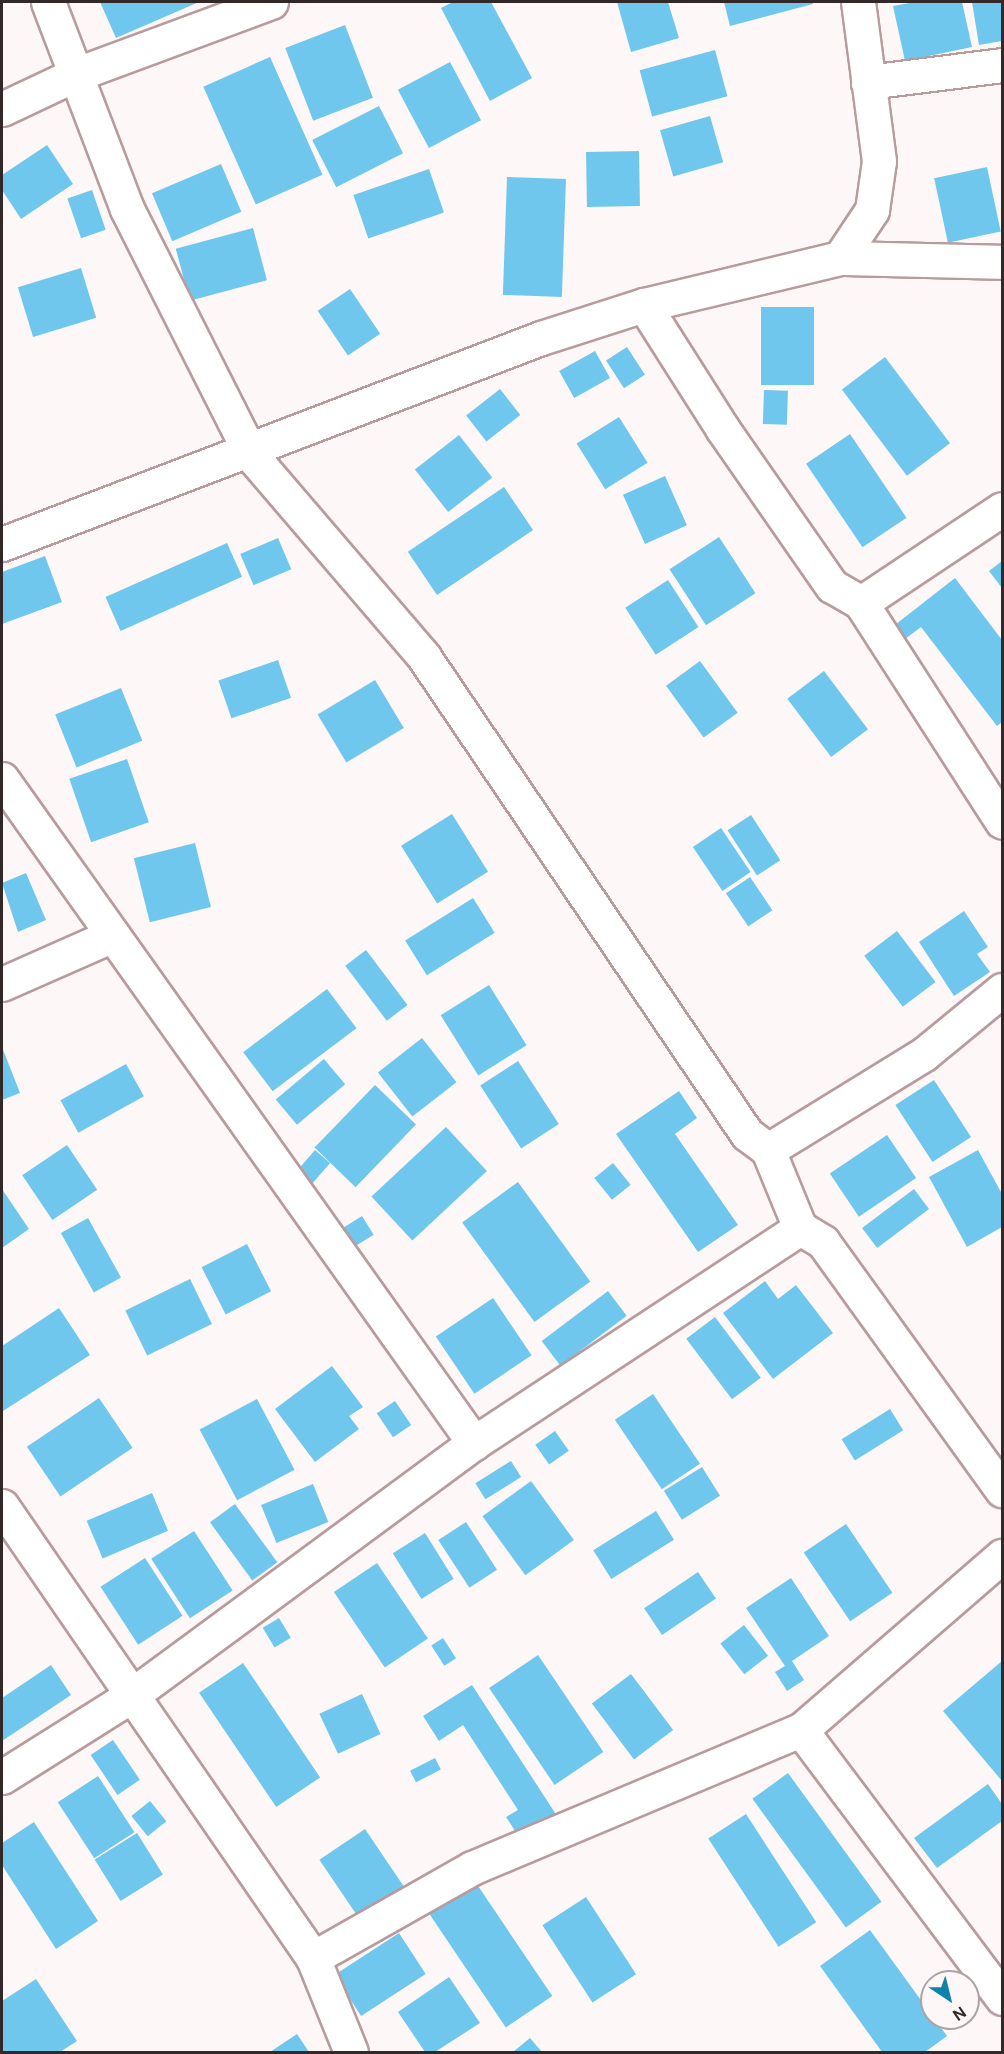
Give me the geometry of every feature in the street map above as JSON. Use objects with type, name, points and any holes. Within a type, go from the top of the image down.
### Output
[{"type":"street","points":[[48,2],[126,209],[249,449],[424,657],[747,1134],[768,1150],[800,1228],[823,1242],[1002,1490]]},
{"type":"street","points":[[2,109],[74,75],[271,2]]},
{"type":"street","points":[[840,258],[872,210],[879,161],[858,2]]},
{"type":"street","points":[[868,82],[1002,65]]},
{"type":"street","points":[[2,544],[541,338],[644,305],[840,258],[1002,262]]},
{"type":"street","points":[[644,305],[722,428],[832,586],[861,603],[1002,822]]},
{"type":"street","points":[[861,603],[1002,508]]},
{"type":"street","points":[[2,779],[474,1443]]},
{"type":"street","points":[[2,984],[113,935]]},
{"type":"street","points":[[768,1150],[924,1054],[1002,990]]},
{"type":"street","points":[[2,1777],[132,1695],[474,1443],[800,1228]]},
{"type":"street","points":[[2,1506],[313,1958],[351,2052]]},
{"type":"street","points":[[313,1958],[472,1868],[801,1730],[1002,1556]]},
{"type":"street","points":[[801,1730],[1002,1998]]},
{"type":"building","points":[[100,2],[199,2],[116,38]]},
{"type":"building","points":[[453,2],[491,2],[532,78],[490,101],[441,8]]},
{"type":"building","points":[[617,2],[668,2],[679,38],[631,52]]},
{"type":"building","points":[[724,2],[812,2],[813,4],[730,26]]},
{"type":"building","points":[[915,2],[962,2],[972,47],[905,61],[893,6]]},
{"type":"building","points":[[972,2],[1002,2],[1002,41],[979,45]]},
{"type":"building","points":[[345,25],[373,98],[313,121],[285,48]]},
{"type":"building","points":[[715,50],[727,96],[652,117],[640,70]]},
{"type":"building","points":[[270,57],[322,175],[256,205],[203,87]]},
{"type":"building","points":[[450,62],[481,120],[429,148],[398,90]]},
{"type":"building","points":[[379,106],[403,153],[336,187],[312,140]]},
{"type":"building","points":[[710,116],[723,162],[673,176],[660,130]]},
{"type":"building","points":[[47,145],[73,184],[21,219],[2,190],[2,175]]},
{"type":"building","points":[[639,151],[640,206],[587,207],[586,152]]},
{"type":"building","points":[[221,164],[241,212],[172,241],[152,193]]},
{"type":"building","points":[[987,167],[1001,232],[948,243],[934,178]]},
{"type":"building","points":[[429,169],[444,212],[368,239],[353,195]]},
{"type":"building","points":[[507,177],[566,179],[562,297],[503,295]]},
{"type":"building","points":[[92,190],[106,230],[81,238],[67,198]]},
{"type":"building","points":[[253,228],[267,280],[190,301],[176,249]]},
{"type":"building","points":[[81,268],[96,318],[33,337],[18,287]]},
{"type":"building","points":[[350,289],[380,334],[348,356],[318,311]]},
{"type":"building","points":[[761,307],[814,307],[814,385],[761,385]]},
{"type":"building","points":[[627,347],[645,375],[624,388],[606,361]]},
{"type":"building","points":[[595,351],[610,378],[574,398],[559,371]]},
{"type":"building","points":[[885,357],[950,443],[907,476],[842,389]]},
{"type":"building","points":[[500,389],[520,415],[486,441],[466,415]]},
{"type":"building","points":[[764,390],[788,391],[787,425],[763,424]]},
{"type":"building","points":[[619,417],[648,463],[605,489],[577,443]]},
{"type":"building","points":[[850,434],[906,518],[863,547],[806,464]]},
{"type":"building","points":[[459,435],[492,478],[448,512],[415,469]]},
{"type":"building","points":[[665,476],[687,525],[645,544],[623,495]]},
{"type":"building","points":[[504,487],[533,530],[437,595],[408,552]]},
{"type":"building","points":[[719,537],[755,593],[706,625],[670,569]]},
{"type":"building","points":[[278,538],[291,569],[254,585],[240,554]]},
{"type":"building","points":[[227,543],[242,577],[121,631],[105,597]]},
{"type":"building","points":[[45,556],[62,602],[2,624],[2,572]]},
{"type":"building","points":[[1002,561],[1002,588],[989,571]]},
{"type":"building","points":[[955,578],[1002,640],[1002,722],[997,726],[921,627],[901,642],[891,628]]},
{"type":"building","points":[[668,580],[698,627],[656,655],[625,608]]},
{"type":"building","points":[[278,660],[291,698],[231,718],[218,681]]},
{"type":"building","points":[[700,661],[738,713],[704,737],[666,686]]},
{"type":"building","points":[[824,671],[868,729],[831,757],[787,699]]},
{"type":"building","points":[[375,680],[404,728],[346,763],[318,715]]},
{"type":"building","points":[[121,688],[142,741],[77,767],[55,715]]},
{"type":"building","points":[[127,759],[149,822],[91,842],[69,779]]},
{"type":"building","points":[[452,814],[488,872],[437,903],[401,846]]},
{"type":"building","points":[[751,815],[780,860],[757,876],[728,830]]},
{"type":"building","points":[[721,828],[751,872],[722,891],[693,847]]},
{"type":"building","points":[[195,843],[211,907],[150,922],[134,858]]},
{"type":"building","points":[[26,873],[46,920],[18,932],[2,883]]},
{"type":"building","points":[[750,877],[772,910],[748,926],[726,893]]},
{"type":"building","points":[[473,898],[495,933],[427,975],[405,940]]},
{"type":"building","points":[[964,911],[988,947],[977,954],[990,972],[954,996],[919,942]]},
{"type":"building","points":[[897,931],[936,982],[903,1007],[864,956]]},
{"type":"building","points":[[366,950],[408,1005],[387,1021],[345,966]]},
{"type":"building","points":[[489,985],[527,1045],[478,1075],[441,1015]]},
{"type":"building","points":[[327,989],[356,1028],[273,1091],[243,1052]]},
{"type":"building","points":[[422,1038],[456,1082],[412,1117],[378,1072]]},
{"type":"building","points":[[2,1047],[20,1093],[2,1100]]},
{"type":"building","points":[[324,1059],[345,1084],[297,1125],[276,1099]]},
{"type":"building","points":[[518,1061],[559,1124],[521,1148],[480,1086]]},
{"type":"building","points":[[126,1064],[144,1096],[78,1133],[60,1100]]},
{"type":"building","points":[[934,1080],[971,1137],[932,1162],[895,1105]]},
{"type":"building","points":[[375,1085],[416,1125],[356,1187],[315,1148]]},
{"type":"building","points":[[679,1091],[697,1118],[675,1134],[738,1225],[698,1252],[616,1134]]},
{"type":"building","points":[[446,1127],[487,1171],[412,1240],[371,1197]]},
{"type":"building","points":[[887,1135],[916,1178],[859,1217],[830,1174]]},
{"type":"building","points":[[67,1145],[97,1190],[52,1220],[22,1175]]},
{"type":"building","points":[[315,1150],[330,1163],[311,1185],[296,1172]]},
{"type":"building","points":[[978,1150],[1002,1194],[1002,1227],[967,1247],[929,1177]]},
{"type":"building","points":[[613,1163],[631,1185],[612,1200],[594,1178]]},
{"type":"building","points":[[518,1182],[590,1282],[534,1322],[462,1223]]},
{"type":"building","points":[[2,1189],[29,1229],[2,1248]]},
{"type":"building","points":[[914,1189],[929,1209],[877,1248],[862,1228]]},
{"type":"building","points":[[362,1216],[374,1235],[354,1247],[342,1228]]},
{"type":"building","points":[[88,1218],[121,1277],[94,1293],[61,1233]]},
{"type":"building","points":[[247,1244],[271,1291],[226,1314],[202,1267]]},
{"type":"building","points":[[190,1279],[212,1324],[147,1356],[125,1311]]},
{"type":"building","points":[[765,1281],[778,1299],[796,1285],[833,1333],[773,1379],[723,1313]]},
{"type":"building","points":[[608,1291],[627,1316],[560,1366],[542,1341]]},
{"type":"building","points":[[493,1298],[532,1355],[474,1394],[436,1337]]},
{"type":"building","points":[[59,1308],[90,1355],[3,1411],[2,1346]]},
{"type":"building","points":[[715,1317],[761,1378],[732,1399],[686,1339]]},
{"type":"building","points":[[332,1366],[363,1407],[349,1416],[359,1429],[315,1462],[275,1409]]},
{"type":"building","points":[[653,1394],[700,1464],[662,1489],[615,1420]]},
{"type":"building","points":[[99,1398],[133,1448],[60,1496],[27,1447]]},
{"type":"building","points":[[257,1399],[295,1470],[237,1500],[200,1430]]},
{"type":"building","points":[[395,1401],[411,1425],[393,1437],[377,1413]]},
{"type":"building","points":[[890,1409],[903,1430],[855,1460],[842,1439]]},
{"type":"building","points":[[555,1431],[569,1451],[549,1464],[535,1445]]},
{"type":"building","points":[[511,1461],[521,1477],[485,1499],[475,1483]]},
{"type":"building","points":[[702,1467],[720,1496],[682,1520],[664,1491]]},
{"type":"building","points":[[531,1481],[574,1540],[525,1575],[482,1516]]},
{"type":"building","points":[[313,1484],[328,1522],[276,1543],[261,1505]]},
{"type":"building","points":[[152,1493],[168,1531],[103,1558],[87,1521]]},
{"type":"building","points":[[235,1504],[277,1562],[252,1580],[210,1522]]},
{"type":"building","points":[[656,1511],[674,1540],[611,1579],[593,1550]]},
{"type":"building","points":[[466,1522],[497,1570],[469,1588],[438,1540]]},
{"type":"building","points":[[846,1524],[892,1593],[850,1621],[804,1553]]},
{"type":"building","points":[[194,1531],[233,1591],[190,1618],[151,1559]]},
{"type":"building","points":[[425,1533],[454,1579],[421,1599],[393,1553]]},
{"type":"building","points":[[145,1558],[183,1616],[138,1645],[101,1587]]},
{"type":"building","points":[[377,1563],[428,1638],[385,1668],[334,1592]]},
{"type":"building","points":[[698,1572],[716,1599],[662,1635],[644,1608]]},
{"type":"building","points":[[791,1578],[829,1636],[792,1661],[804,1680],[787,1691],[775,1672],[785,1666],[746,1608]]},
{"type":"building","points":[[279,1618],[291,1638],[275,1648],[263,1628]]},
{"type":"building","points":[[744,1625],[768,1656],[744,1674],[720,1643]]},
{"type":"building","points":[[443,1638],[456,1658],[444,1666],[431,1646]]},
{"type":"building","points":[[538,1655],[603,1752],[555,1785],[489,1688]]},
{"type":"building","points":[[1002,1661],[1002,1781],[943,1711]]},
{"type":"building","points":[[243,1663],[320,1777],[276,1807],[199,1693]]},
{"type":"building","points":[[51,1665],[71,1695],[2,1741],[2,1698]]},
{"type":"building","points":[[631,1674],[673,1730],[634,1759],[592,1703]]},
{"type":"building","points":[[472,1685],[559,1819],[523,1843],[506,1817],[518,1810],[463,1725],[439,1741],[423,1716]]},
{"type":"building","points":[[362,1694],[381,1734],[338,1754],[319,1714]]},
{"type":"building","points":[[113,1740],[140,1780],[117,1795],[91,1755]]},
{"type":"building","points":[[435,1758],[441,1770],[416,1782],[410,1771]]},
{"type":"building","points":[[788,1773],[881,1902],[846,1927],[752,1799]]},
{"type":"building","points":[[98,1776],[134,1832],[94,1858],[58,1802]]},
{"type":"building","points":[[988,1784],[1002,1804],[1002,1821],[937,1868],[914,1838]]},
{"type":"building","points":[[150,1801],[166,1821],[148,1836],[131,1816]]},
{"type":"building","points":[[746,1814],[816,1922],[779,1947],[708,1839]]},
{"type":"building","points":[[34,1822],[98,1921],[56,1949],[2,1865],[2,1843]]},
{"type":"building","points":[[365,1829],[405,1888],[359,1919],[319,1860]]},
{"type":"building","points":[[137,1833],[163,1875],[121,1901],[95,1859]]},
{"type":"building","points":[[474,1880],[552,1996],[506,2027],[428,1911]]},
{"type":"building","points":[[586,1897],[636,1974],[592,2002],[542,1925]]},
{"type":"building","points":[[870,1930],[920,1999],[920,2030],[943,2030],[947,2036],[925,2052],[882,2052],[820,1966]]},
{"type":"building","points":[[399,1933],[426,1974],[361,2016],[334,1975]]},
{"type":"building","points":[[449,1977],[480,2023],[435,2052],[425,2052],[398,2012]]},
{"type":"building","points":[[36,1979],[77,2041],[60,2052],[3,2052],[2,2001]]},
{"type":"building","points":[[297,2034],[309,2052],[270,2052]]},
{"type":"building","points":[[530,2038],[542,2052],[513,2052]]}]
